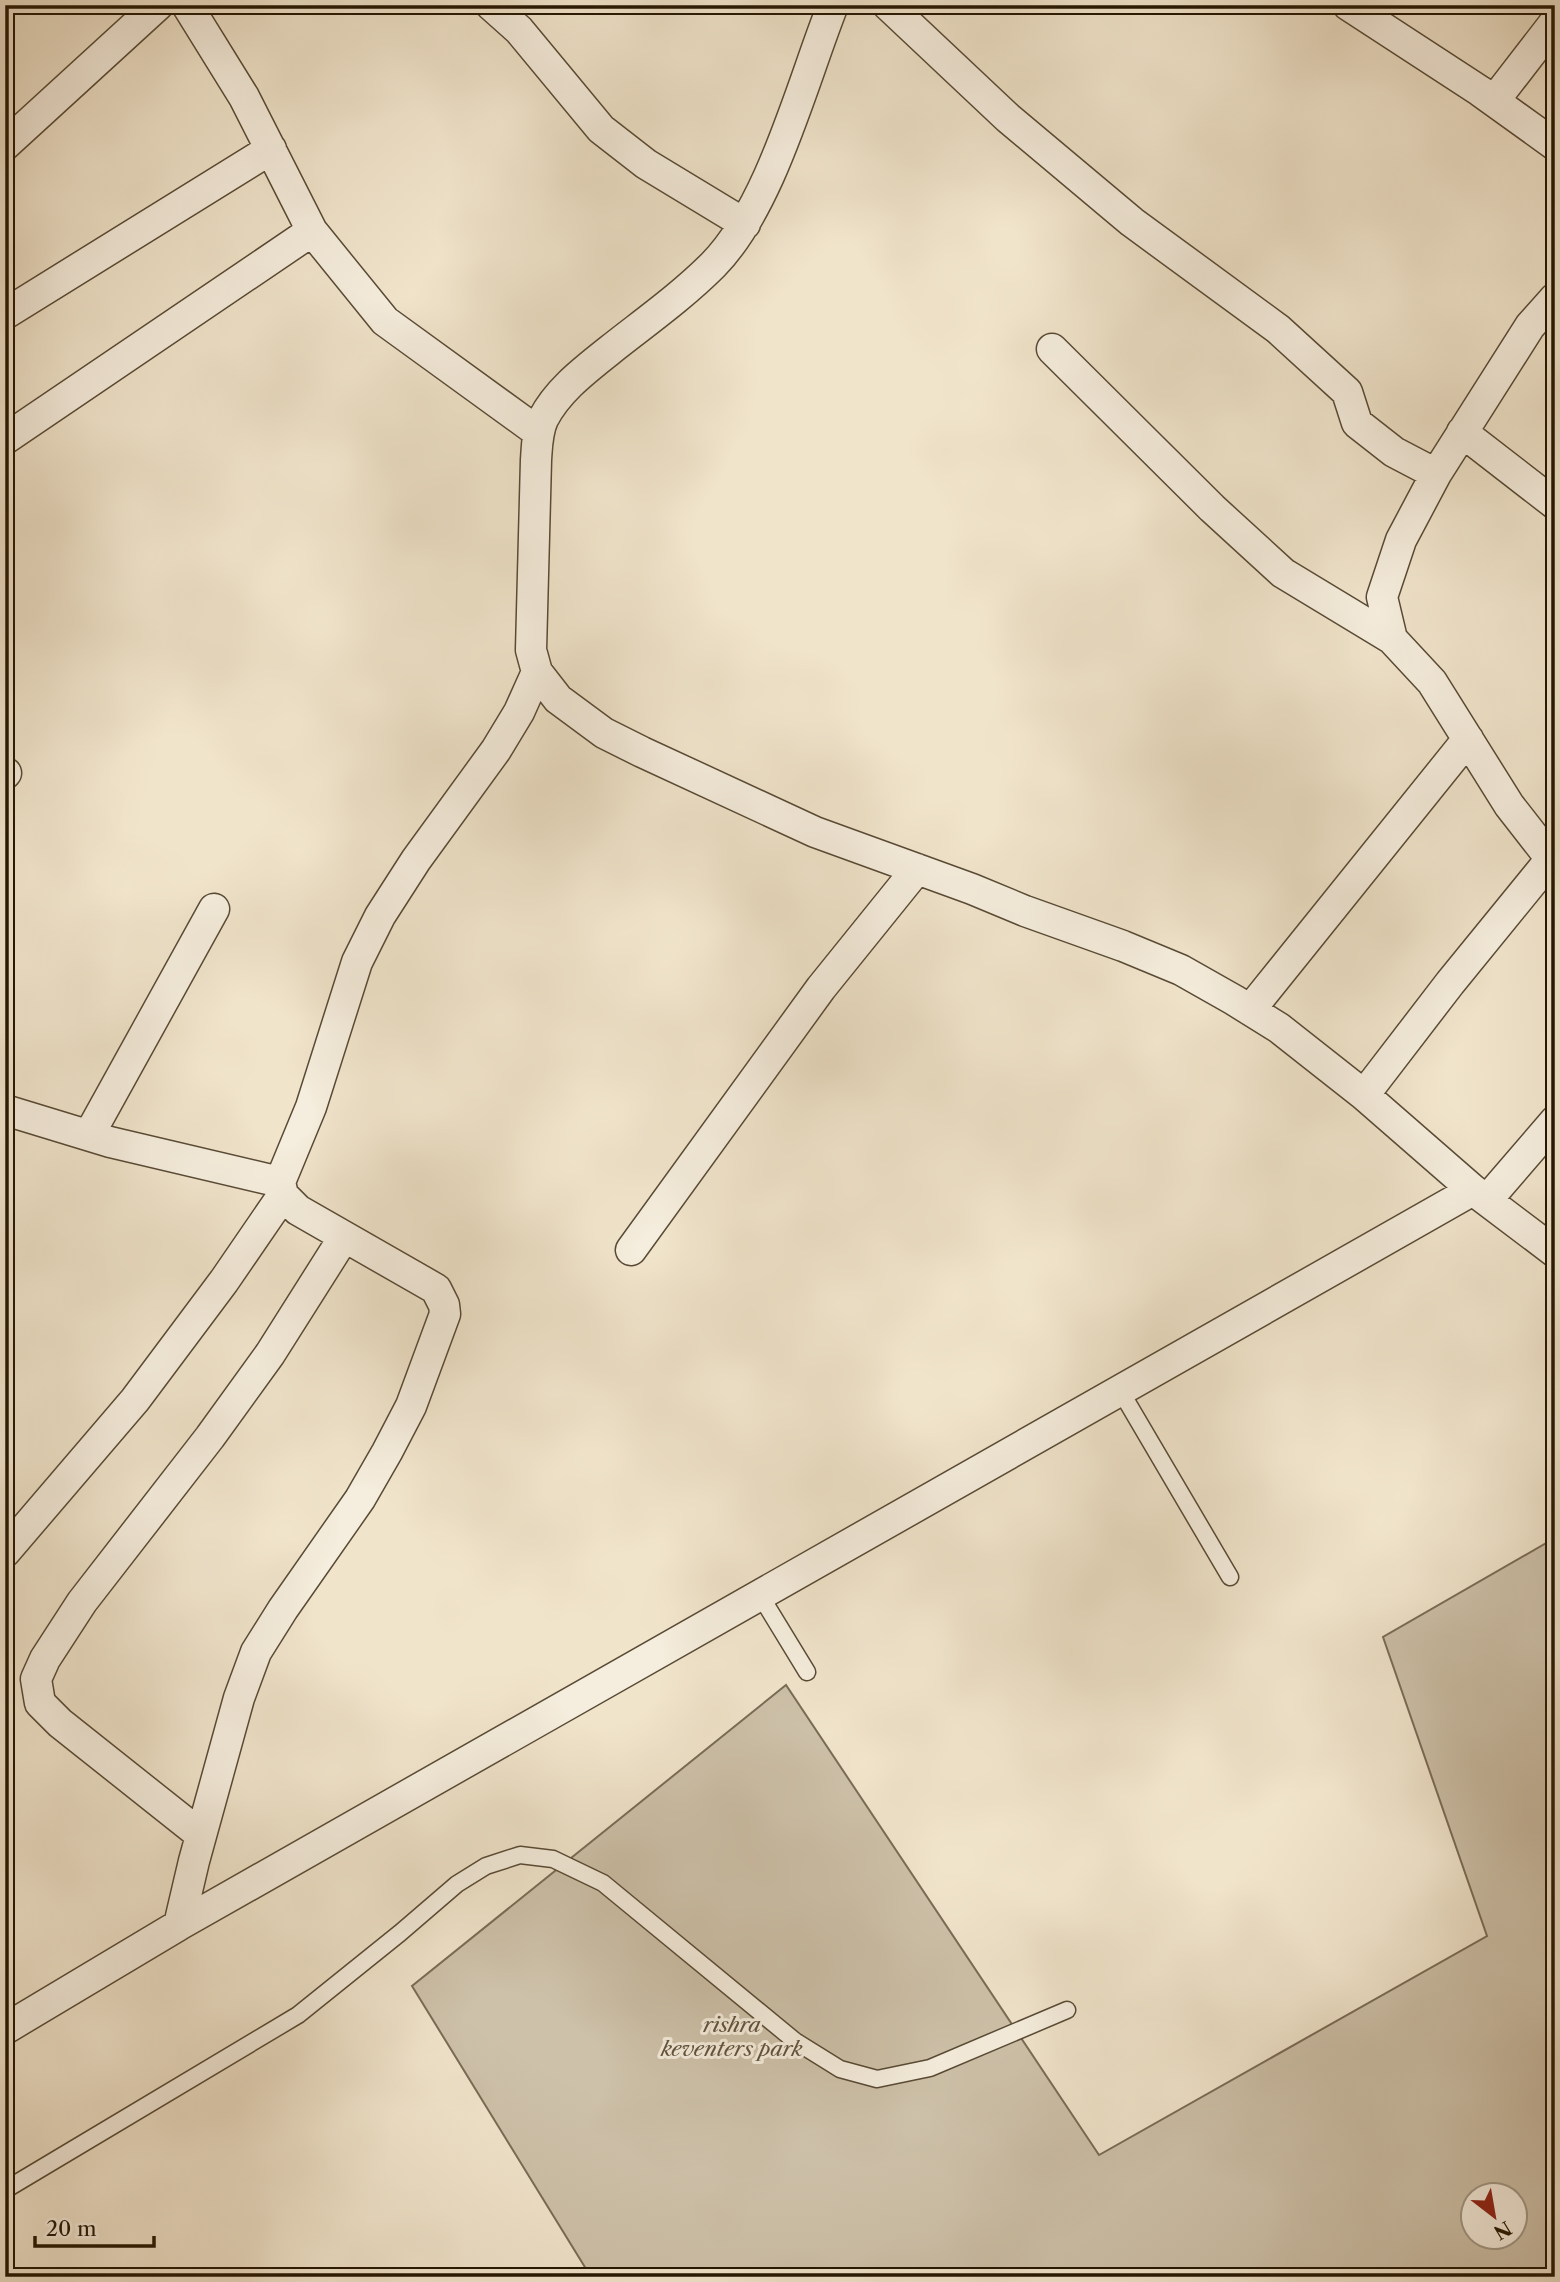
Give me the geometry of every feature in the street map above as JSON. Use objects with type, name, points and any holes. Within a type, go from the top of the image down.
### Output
[{"type":"street","points":[[5,145],[158,5]]},
{"type":"street","points":[[187,5],[244,97],[312,231],[385,321],[538,432]]},
{"type":"street","points":[[491,5],[519,30],[601,129],[646,164],[744,225]]},
{"type":"street","points":[[833,5],[777,158],[744,225],[714,264],[582,372],[558,396],[543,419],[538,432],[531,650],[537,672],[558,699],[578,716],[614,738],[815,832],[1133,950],[1181,971],[1250,1010],[1279,1028],[1480,1195],[1555,1251]]},
{"type":"street","points":[[888,5],[1009,118],[1132,222],[1278,329],[1347,392],[1357,423],[1394,452],[1436,474]]},
{"type":"street","points":[[1360,8],[1555,145]]},
{"type":"street","points":[[1494,101],[1555,22]]},
{"type":"street","points":[[5,314],[271,149]]},
{"type":"street","points":[[5,439],[312,231]]},
{"type":"street","points":[[1392,639],[1382,597],[1401,540],[1462,432],[1530,326],[1555,298]]},
{"type":"street","points":[[1052,349],[1212,508],[1283,573],[1392,639],[1432,682],[1509,805],[1553,862],[1450,983],[1364,1096]]},
{"type":"street","points":[[1462,432],[1555,505]]},
{"type":"street","points":[[5,1552],[135,1400],[224,1281],[281,1189],[311,1107],[357,962],[380,916],[416,860],[519,712],[537,672]]},
{"type":"street","points":[[1250,1010],[1468,739]]},
{"type":"street","points":[[631,1250],[821,988],[917,869]]},
{"type":"street","points":[[89,1135],[214,909]]},
{"type":"street","points":[[5,1110],[281,1189],[298,1210],[436,1289],[444,1305],[443,1325],[411,1406],[387,1452],[360,1500],[282,1609],[256,1652],[239,1698],[179,1925]]},
{"type":"street","points":[[5,2029],[179,1925],[1120,1390],[1480,1195],[1555,1121]]},
{"type":"street","points":[[201,1835],[60,1723],[40,1703],[36,1679],[45,1659],[82,1602],[210,1437],[270,1354],[344,1237]]},
{"type":"lane","points":[[1120,1390],[1230,1577]]},
{"type":"lane","points":[[760,1595],[807,1672]]},
{"type":"lane","points":[[5,2190],[298,2015],[457,1884],[486,1866],[520,1855],[553,1858],[603,1883],[794,2041],[840,2069],[877,2079],[930,2068],[1067,2010]]},
{"type":"green space","name":"rishra keventers park","points":[[1555,1538],[1555,2277],[591,2277],[412,1986],[786,1685],[1099,2155],[1487,1936],[1383,1637]]}]
